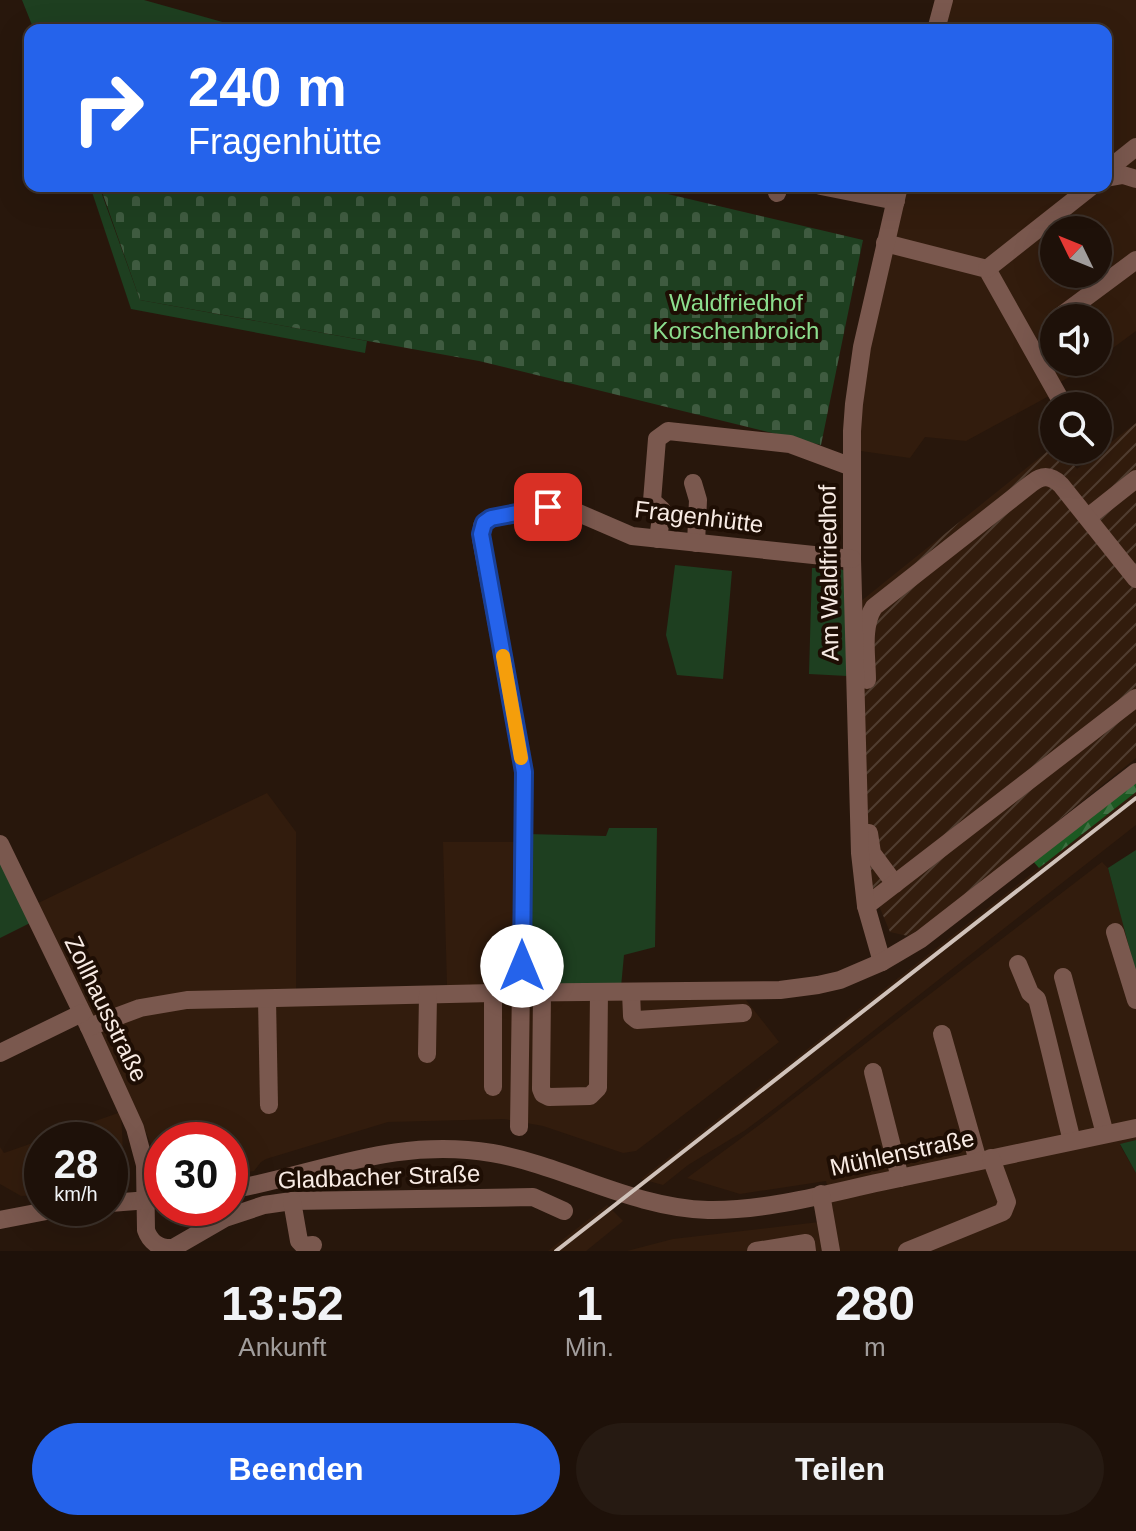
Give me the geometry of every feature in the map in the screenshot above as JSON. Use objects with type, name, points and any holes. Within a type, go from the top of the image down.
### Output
[{"type":"street","points":[[938,24],[944,0]]},
{"type":"street","points":[[1112,166],[1136,147]]},
{"type":"street","points":[[1112,177],[1123,175],[1136,179]]},
{"type":"street","points":[[987,269],[1084,192]]},
{"type":"street","name":"Am Waldfriedhof","points":[[882,962],[866,906],[860,853],[852,467],[854,404],[860,360],[897,193]]},
{"type":"street","points":[[885,243],[987,269],[1056,392]]},
{"type":"street","points":[[1077,304],[1136,260]]},
{"type":"street","points":[[646,538],[662,510],[652,501],[657,439],[668,431],[790,444],[852,467]]},
{"type":"street","points":[[895,884],[869,845],[866,628],[870,613],[880,601],[1036,479],[1047,477],[1057,481],[1136,579]]},
{"type":"street","points":[[1088,517],[1136,479]]},
{"type":"street","points":[[693,483],[698,500],[696,543]]},
{"type":"street","name":"Fragenhütte","points":[[519,1127],[524,772],[481,530],[484,523],[496,516],[554,507],[574,511],[646,538],[852,559]]},
{"type":"street","points":[[866,906],[1136,698]]},
{"type":"street","points":[[0,1053],[86,1020],[171,1002],[799,989],[830,983],[905,950],[1136,772]]},
{"type":"street","name":"Zollhausstraße","points":[[0,844],[86,1020],[139,1140],[144,1161]]},
{"type":"street","points":[[1115,932],[1136,1000]]},
{"type":"street","points":[[1018,964],[1030,993],[1037,999],[1072,1141]]},
{"type":"street","points":[[1063,977],[1105,1134]]},
{"type":"street","points":[[542,993],[541,1089],[549,1097],[590,1096],[598,1088],[599,992]]},
{"type":"street","points":[[631,992],[632,1016],[637,1020],[743,1013]]},
{"type":"street","points":[[493,993],[493,1087]]},
{"type":"street","points":[[427,1054],[428,995]]},
{"type":"street","points":[[267,999],[269,1105]]},
{"type":"street","points":[[907,1251],[1003,1212],[1007,1202],[984,1160],[942,1034]]},
{"type":"street","points":[[873,1072],[900,1178]]},
{"type":"street","name":"Mühlenstraße","points":[[675,1206],[705,1210],[736,1209],[1136,1128]]},
{"type":"street","name":"Gladbacher Straße","points":[[248,1186],[378,1154],[463,1150],[534,1163],[631,1196],[675,1206]]},
{"type":"street","points":[[821,1194],[831,1251]]},
{"type":"street","name":"Gladbacher Straße","points":[[248,1210],[292,1201],[533,1197],[564,1211]]},
{"type":"street","points":[[292,1201],[299,1241],[304,1246],[313,1245]]},
{"type":"street","points":[[0,1220],[24,1215]]},
{"type":"street","name":"Gladbacher Straße","points":[[146,1226],[147,1235],[157,1245],[170,1249],[211,1226]]},
{"type":"street","points":[[756,1251],[806,1243],[807,1251]]},
{"type":"shaded area","points":[[947,0],[1136,0],[1136,331],[1112,349],[1112,304],[1040,304],[1040,376],[1071,376],[1048,389],[1050,392],[1040,392],[1040,401],[966,441],[925,437],[910,458],[861,451],[858,423],[901,192],[1112,192],[1112,24],[941,24]]},
{"type":"shaded area","points":[[1136,423],[1136,758],[936,919],[908,936],[890,932],[870,884],[860,602],[1040,457],[1040,464],[1073,464],[1077,469],[1083,464],[1112,464],[1112,442]]},
{"type":"shaded area","points":[[1136,792],[1136,825],[775,1108],[663,1185],[641,1179]]},
{"type":"shaded area","points":[[267,793],[296,832],[296,991],[746,1000],[779,1042],[636,1151],[623,1153],[543,1126],[504,1119],[388,1122],[266,1159],[254,1171],[248,1172],[248,1122],[144,1122],[144,1129],[34,905]]},
{"type":"shaded area","points":[[443,842],[517,842],[518,947],[506,985],[447,985]]},
{"type":"shaded area","points":[[1102,862],[1108,868],[1136,969],[1136,1140],[1120,1145],[1136,1173],[1136,1251],[627,1251],[673,1239],[819,1222],[833,1212],[826,1181],[740,1194],[687,1178]]},
{"type":"shaded area","points":[[121,1112],[122,1122],[92,1122]]},
{"type":"shaded area","points":[[24,1146],[24,1196],[0,1184],[0,1147],[4,1153]]},
{"type":"shaded area","points":[[607,1205],[623,1221],[586,1251],[548,1251]]},
{"type":"green space","points":[[22,0],[144,0],[230,24],[32,24]]},
{"type":"green space","points":[[92,192],[101,192],[140,300],[367,341],[365,353],[131,309]]},
{"type":"green space","name":"Waldfriedhof Korschenbroich","points":[[102,192],[659,192],[863,240],[821,445],[479,361],[140,300]]},
{"type":"green space","points":[[675,565],[732,571],[723,679],[677,675],[666,635]]},
{"type":"green space","points":[[812,568],[845,571],[847,676],[809,674]]},
{"type":"green space","points":[[1136,779],[1136,792],[1039,868],[1032,860]]},
{"type":"green space","points":[[609,828],[657,828],[655,947],[624,955],[621,987],[536,988],[525,982],[527,834],[606,836]]},
{"type":"green space","points":[[1136,850],[1136,973],[1108,868]]},
{"type":"green space","points":[[0,859],[30,923],[0,938]]},
{"type":"green space","points":[[1136,1140],[1136,1173],[1120,1144]]},
{"type":"railway","points":[[556,1251],[1136,798]]},
{"type":"slow traffic","points":[[503,656],[521,758]]},
{"type":"route","points":[[522,966],[524,772],[481,530],[491,518],[548,507]]}]
